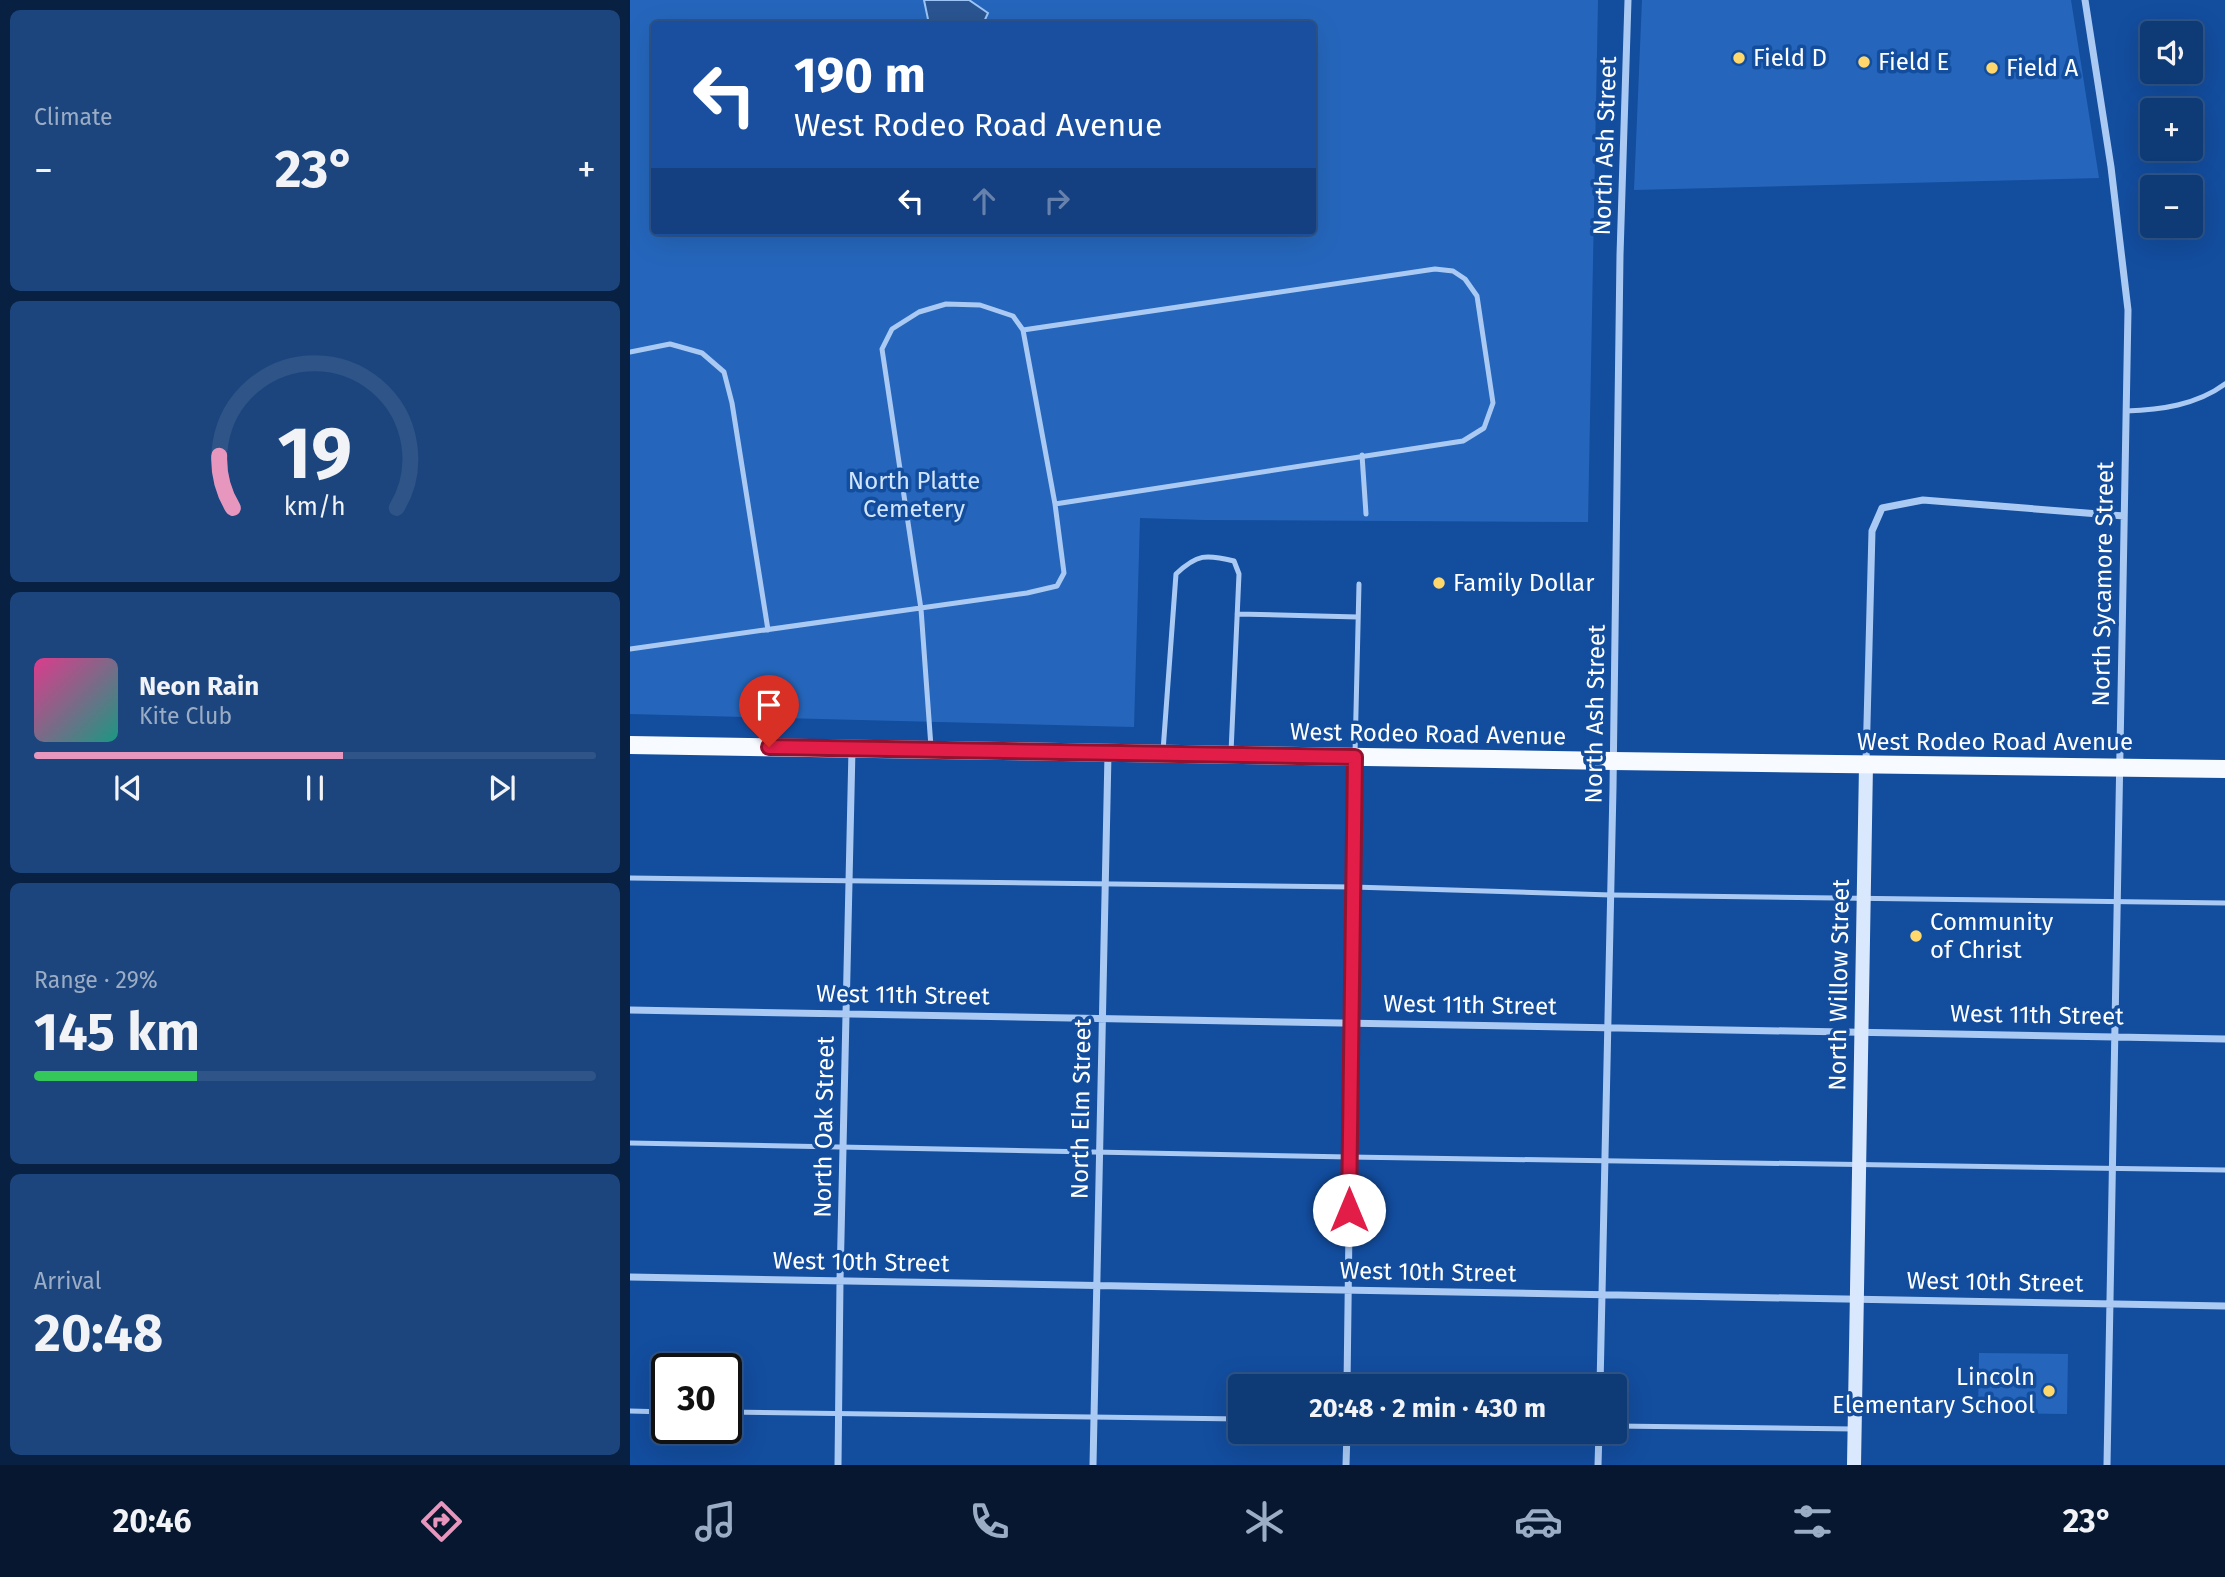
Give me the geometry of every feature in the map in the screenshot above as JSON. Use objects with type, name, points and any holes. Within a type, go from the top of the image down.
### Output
[{"type":"main road","name":"West Rodeo Road Avenue","points":[[630,745],[2225,769]]},
{"type":"main road","name":"North Willow Street","points":[[1854,1465],[1866,765]]},
{"type":"street","name":"North Ash Street","points":[[1600,1374],[1611,895],[1620,255],[1628,0]]},
{"type":"street","name":"North Sycamore Street","points":[[2085,0],[2111,167],[2127,310],[2107,1465]]},
{"type":"street","name":"North Willow Street","points":[[1866,765],[1872,531],[1882,508],[1923,500],[2124,516]]},
{"type":"street","name":"North Oak Street","points":[[838,1465],[852,749]]},
{"type":"street","name":"North Elm Street","points":[[1093,1465],[1108,754]]},
{"type":"street","points":[[1347,1374],[1355,757]]},
{"type":"street","name":"West 11th Street","points":[[630,1010],[2225,1039]]},
{"type":"street","name":"West 10th Street","points":[[630,1277],[2225,1306]]},
{"type":"street","points":[[1346,1465],[1347,1444]]},
{"type":"street","points":[[1598,1465],[1599,1444]]},
{"type":"lane","points":[[1023,330],[1435,269],[1453,271],[1465,279],[1477,296],[1493,402],[1484,428],[1462,441],[1055,503]]},
{"type":"lane","points":[[630,649],[920,609],[1057,586],[1064,573],[1055,503],[1023,330],[1013,316],[980,305],[946,303],[919,312],[892,329],[881,349],[920,609],[932,750]]},
{"type":"lane","points":[[630,352],[670,344],[702,353],[724,372],[732,403],[768,630]]},
{"type":"lane","points":[[2126,411],[2144,411],[2185,403],[2211,395],[2225,384]]},
{"type":"lane","points":[[1362,455],[1366,514]]},
{"type":"lane","points":[[1163,754],[1176,574],[1192,559],[1212,556],[1234,561],[1239,574],[1231,756]]},
{"type":"lane","points":[[1355,757],[1359,584]]},
{"type":"lane","points":[[1237,614],[1358,617]]},
{"type":"lane","points":[[630,878],[1353,887],[1611,895],[2225,904]]},
{"type":"lane","points":[[630,1143],[2225,1170]]},
{"type":"lane","points":[[630,1411],[651,1412]]},
{"type":"lane","points":[[742,1412],[1228,1419]]},
{"type":"lane","points":[[1627,1426],[1854,1429]]},
{"type":"green space","name":"North Platte Cemetery","points":[[630,0],[1598,0],[1588,522],[1140,518],[1134,727],[630,714]]},
{"type":"green space","points":[[1642,0],[2071,0],[2099,178],[1634,190]]},
{"type":"green space","points":[[1979,1353],[2068,1354],[2067,1414],[1978,1413]]},
{"type":"shaded area","points":[[924,0],[969,0],[988,13],[984,21],[928,21]]},
{"type":"place","name":"Field D","points":[[1739,58]]},
{"type":"place","name":"Field E","points":[[1864,62]]},
{"type":"place","name":"Field A","points":[[1992,68]]},
{"type":"place","name":"Family Dollar","points":[[1439,583]]},
{"type":"place","name":"Community of Christ","points":[[1916,936]]},
{"type":"place","name":"Lincoln Elementary School","points":[[2049,1391]]},
{"type":"route","points":[[769,747],[1355,757],[1349,1210]]}]
